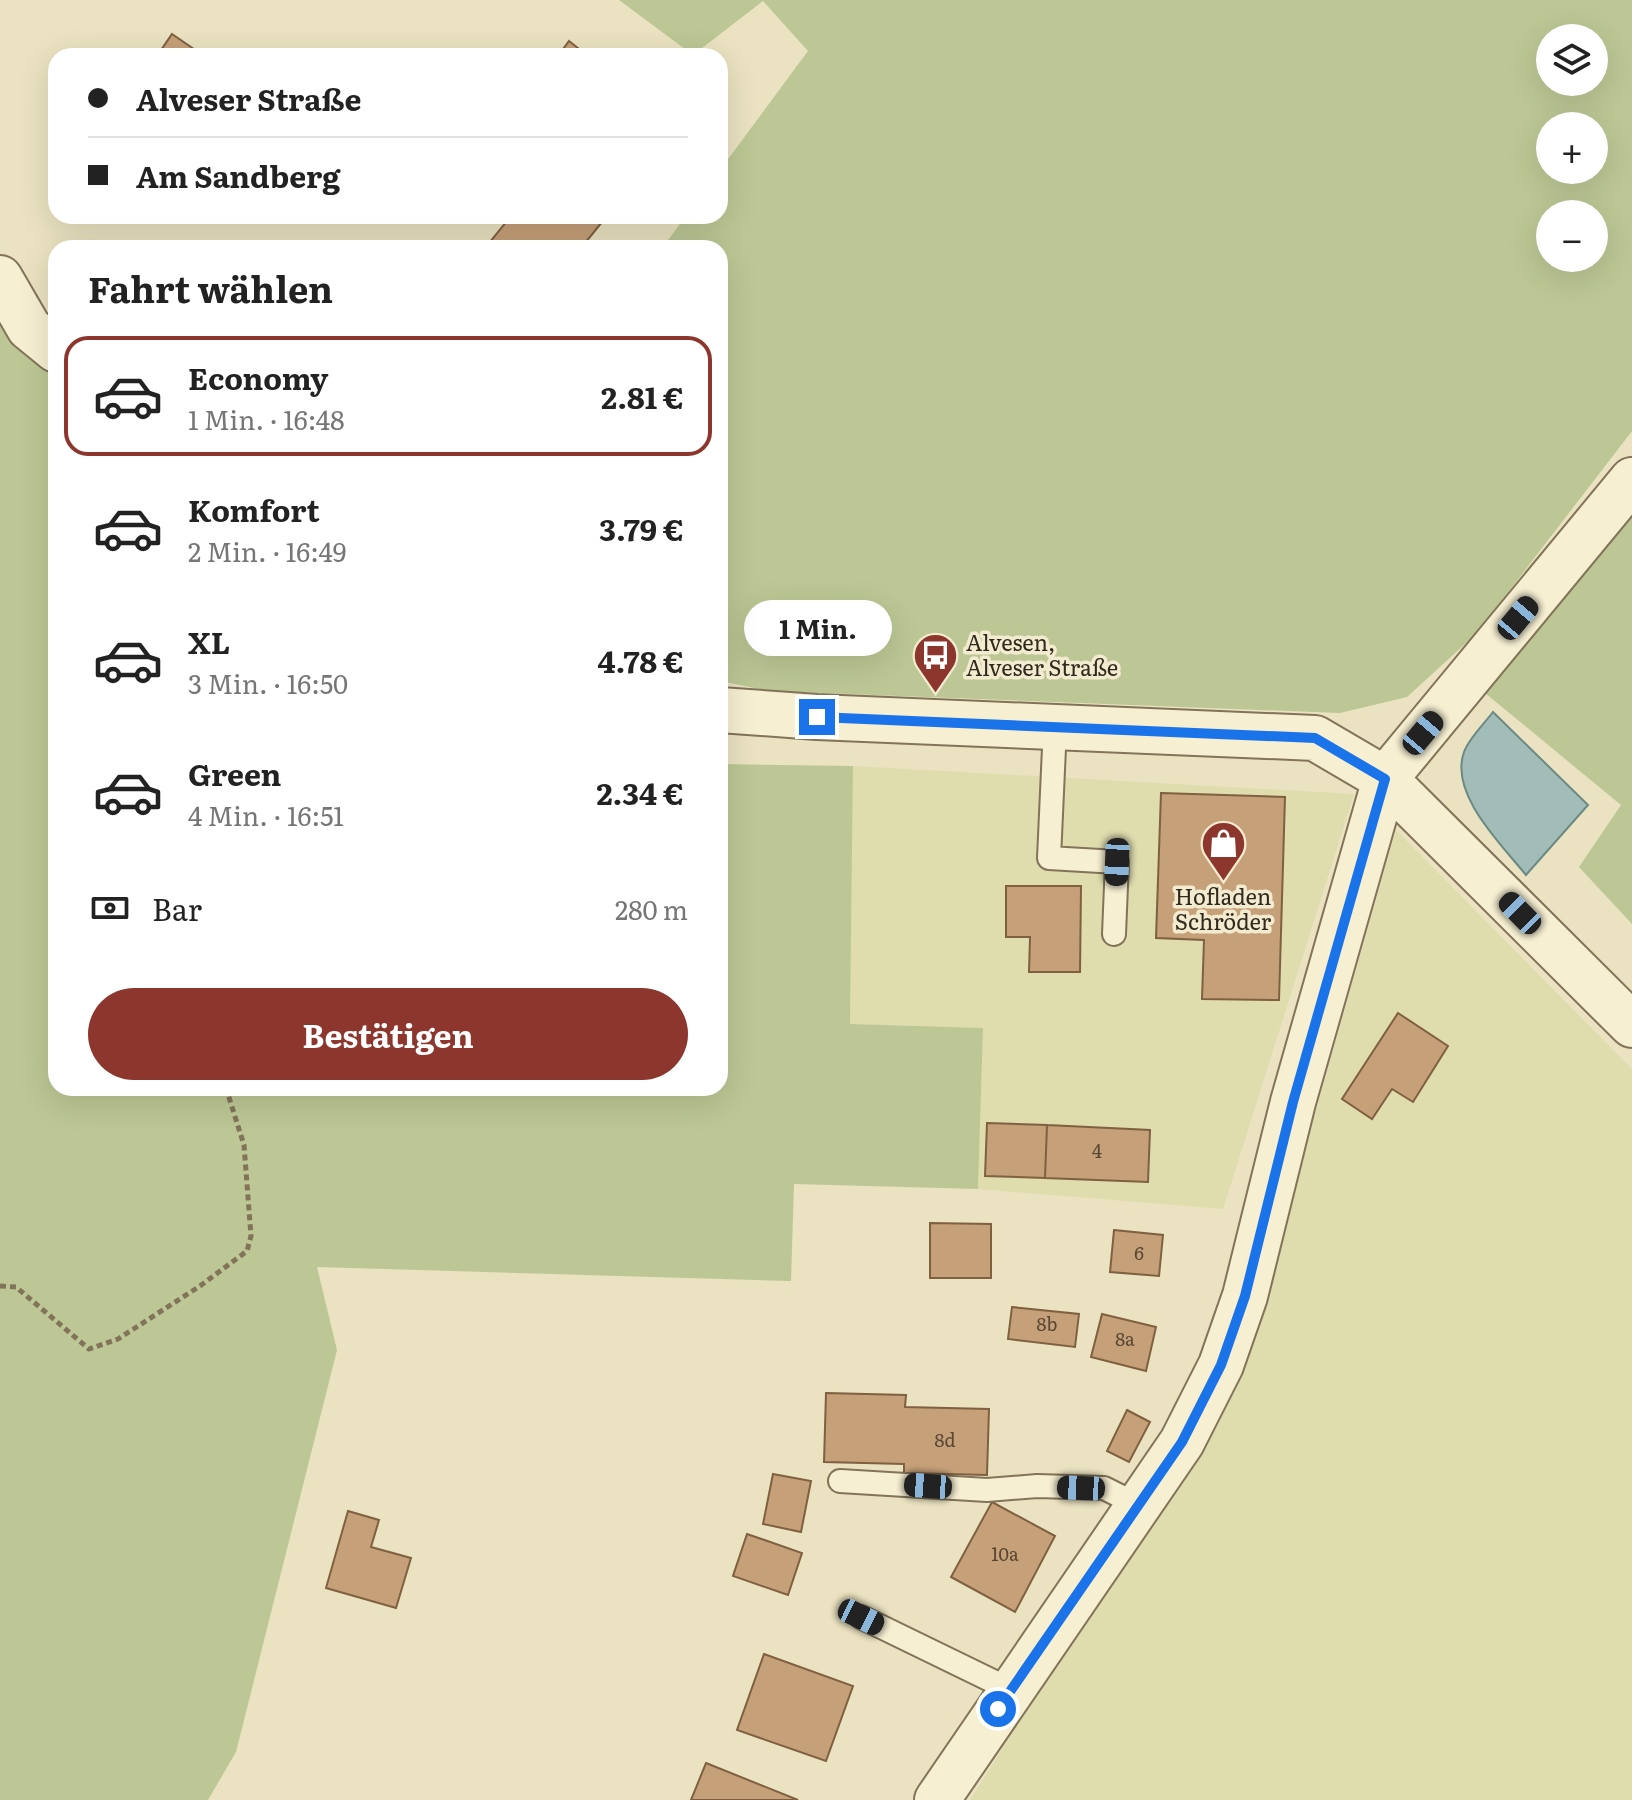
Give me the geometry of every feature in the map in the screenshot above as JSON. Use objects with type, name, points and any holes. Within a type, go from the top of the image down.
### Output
[{"type":"street","points":[[0,278],[29,328],[48,343]]},
{"type":"street","points":[[937,1800],[1182,1442],[1221,1365],[1245,1296],[1293,1102],[1385,779],[1632,480]]},
{"type":"street","points":[[728,711],[1315,738],[1385,779],[1632,1025]]},
{"type":"lane","points":[[1055,726],[1049,858],[1117,862],[1114,934]]},
{"type":"lane","points":[[840,1481],[987,1490],[1037,1486],[1104,1488],[1138,1505]]},
{"type":"lane","points":[[861,1617],[1011,1690]]},
{"type":"path","points":[[0,1286],[16,1287],[89,1349],[118,1339],[200,1286],[247,1251],[251,1236],[244,1145],[229,1096]]},
{"type":"shaded area","points":[[853,766],[1354,794],[1223,1209],[978,1189],[983,1028],[850,1024]]},
{"type":"shaded area","points":[[1396,830],[1632,1069],[1632,1800],[970,1800],[1244,1362]]},
{"type":"green space","points":[[619,0],[1632,0],[1632,431],[1476,634],[1407,697],[1340,713],[769,691],[728,683],[728,240],[668,240],[680,224],[728,224],[728,159],[808,51],[763,1],[702,48],[684,48]]},
{"type":"green space","points":[[0,320],[48,365],[48,1096],[728,1096],[728,764],[853,766],[850,1024],[983,1028],[978,1189],[794,1184],[791,1281],[317,1267],[337,1350],[236,1752],[208,1800],[0,1800]]},
{"type":"green space","points":[[1632,513],[1632,924],[1579,867],[1621,805],[1485,693]]},
{"type":"water","points":[[1493,712],[1588,805],[1526,875],[1491,834],[1470,801],[1464,785],[1461,768],[1464,752]]},
{"type":"building","points":[[172,34],[192,48],[162,48]]},
{"type":"building","points":[[569,41],[578,48],[564,48]]},
{"type":"building","points":[[504,224],[600,224],[588,240],[492,240]]},
{"type":"building","points":[[1161,793],[1285,797],[1279,1000],[1202,999],[1204,940],[1156,938]]},
{"type":"building","points":[[1006,886],[1081,886],[1080,972],[1029,972],[1030,937],[1006,937]]},
{"type":"building","points":[[1398,1013],[1448,1046],[1413,1102],[1392,1089],[1372,1119],[1342,1099]]},
{"type":"building","points":[[987,1123],[1047,1125],[1045,1178],[985,1176]]},
{"type":"building","points":[[1047,1125],[1150,1130],[1148,1182],[1045,1178]]},
{"type":"building","points":[[930,1223],[991,1224],[991,1278],[930,1278]]},
{"type":"building","points":[[1114,1230],[1163,1235],[1159,1276],[1110,1272]]},
{"type":"building","points":[[1012,1307],[1079,1314],[1075,1347],[1008,1339]]},
{"type":"building","points":[[1102,1314],[1156,1327],[1146,1371],[1091,1357]]},
{"type":"building","points":[[826,1393],[906,1395],[905,1407],[989,1409],[987,1475],[904,1473],[904,1464],[824,1462]]},
{"type":"building","points":[[1127,1410],[1150,1422],[1129,1462],[1107,1451]]},
{"type":"building","points":[[773,1474],[811,1481],[801,1532],[763,1524]]},
{"type":"building","points":[[992,1502],[1055,1536],[1015,1612],[951,1577]]},
{"type":"building","points":[[348,1511],[379,1520],[371,1547],[411,1558],[396,1608],[326,1588]]},
{"type":"building","points":[[747,1534],[802,1553],[788,1595],[733,1576]]},
{"type":"building","points":[[764,1654],[853,1686],[826,1761],[737,1730]]},
{"type":"building","points":[[706,1763],[798,1800],[691,1800]]},
{"type":"place","name":"Alvesen, Alveser Straße","points":[[935,695]]},
{"type":"place","name":"Hofladen Schröder","points":[[1223,883]]},
{"type":"route","points":[[817,717],[1315,738],[1385,779],[1293,1102],[1245,1296],[1221,1365],[1182,1442],[998,1709]]}]
